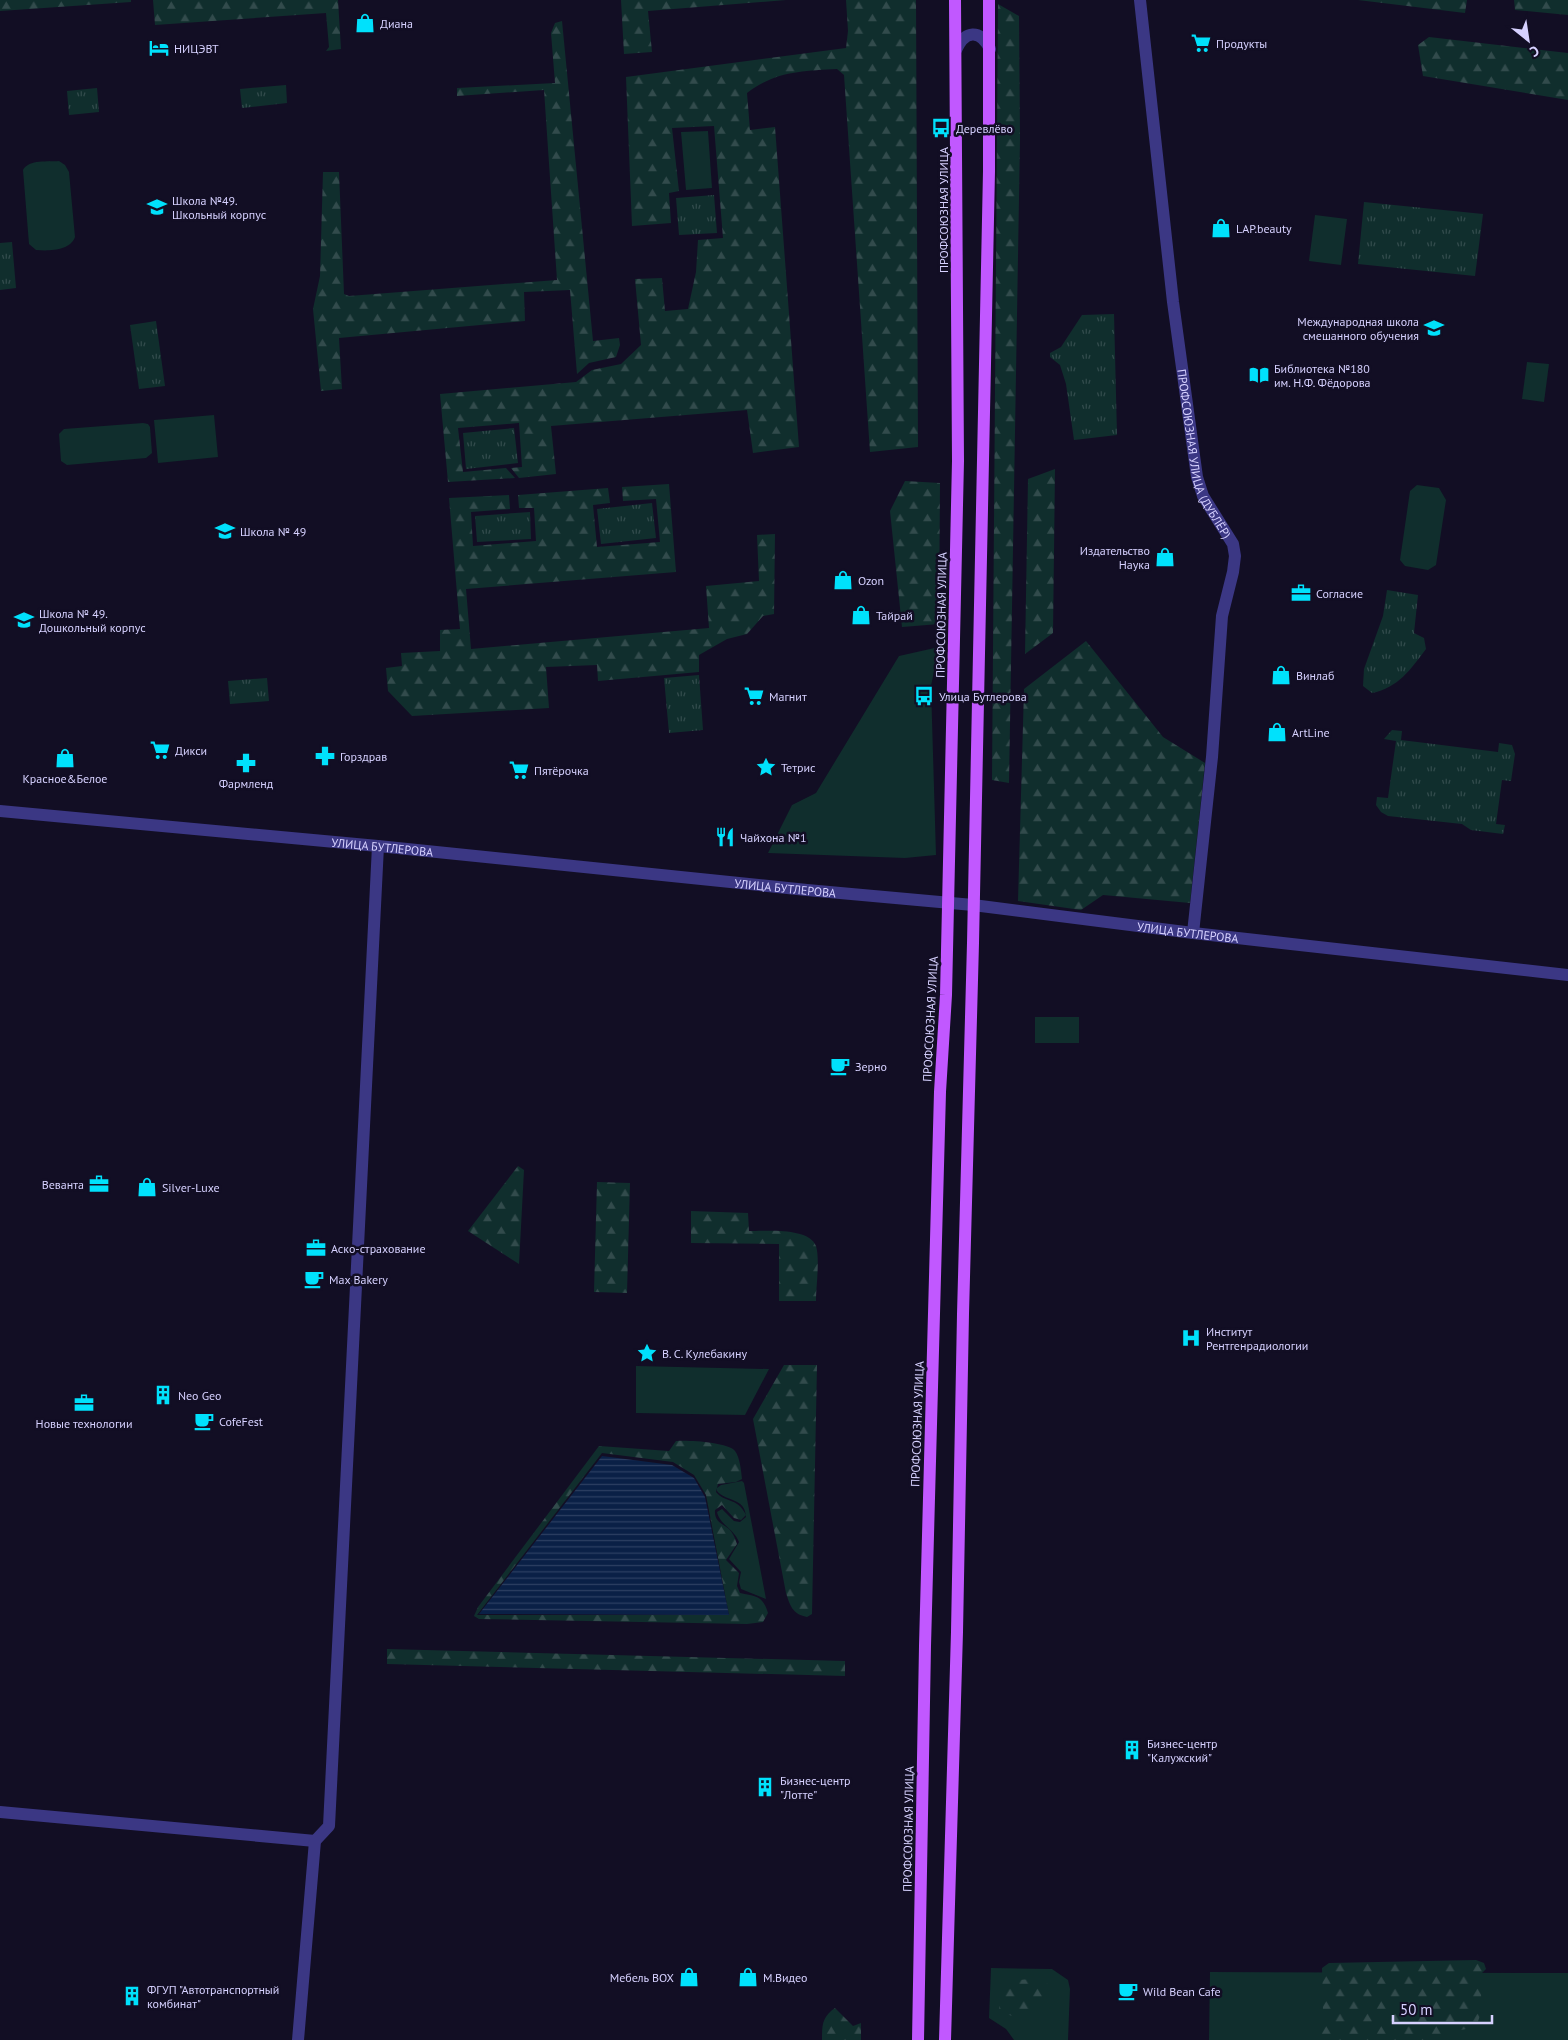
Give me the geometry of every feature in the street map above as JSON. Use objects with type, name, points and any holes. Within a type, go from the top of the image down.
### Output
[{"type":"main road","name":"ПРОФСОЮЗНАЯ УЛИЦА","points":[[918,2040],[926,1626],[940,1092],[946,995],[959,442],[955,0]]},
{"type":"main road","points":[[945,2040],[957,1622],[989,171],[989,0]]},
{"type":"street","name":"ПРОФСОЮЗНАЯ УЛИЦА (ДУБЛЁР)","points":[[1140,0],[1173,302],[1197,478],[1203,496],[1233,544],[1235,556],[1222,616],[1212,757],[1193,933]]},
{"type":"street","points":[[956,50],[959,43],[970,34],[982,37],[990,49]]},
{"type":"street","name":"УЛИЦА БУТЛЕРОВА","points":[[0,811],[378,846],[973,905],[1193,933],[1568,975]]},
{"type":"street","points":[[298,2040],[315,1841],[329,1826],[378,846]]},
{"type":"street","points":[[0,1812],[315,1841]]},
{"type":"green space","points":[[0,0],[131,0],[131,2],[0,11]]},
{"type":"green space","points":[[153,0],[338,0],[341,49],[326,51],[329,47],[326,13],[155,25]]},
{"type":"green space","points":[[621,0],[786,0],[648,11],[652,52],[624,54]]},
{"type":"green space","points":[[846,0],[916,0],[918,447],[870,452],[844,75],[837,69],[812,70],[779,76],[768,80],[747,93],[750,130],[775,127],[799,447],[753,453],[747,410],[551,426],[556,474],[519,478],[511,468],[522,467],[519,423],[458,428],[463,472],[506,468],[515,478],[448,482],[440,394],[576,382],[592,370],[621,364],[641,345],[635,279],[662,278],[665,311],[688,309],[696,272],[698,240],[723,238],[714,126],[672,128],[679,191],[669,193],[671,223],[632,226],[626,77],[846,48],[848,31]]},
{"type":"green space","points":[[1358,0],[1467,0],[1465,13]]},
{"type":"green space","points":[[1514,0],[1568,0],[1568,15],[1515,10]]},
{"type":"green space","points":[[998,4],[1019,16],[1020,139],[1009,783],[992,780]]},
{"type":"green space","points":[[562,21],[593,341],[619,338],[620,345],[616,357],[589,363],[577,374],[570,290],[524,292],[525,321],[339,338],[342,389],[321,391],[313,309],[320,276],[323,172],[339,172],[344,294],[349,296],[557,280],[544,90],[457,96],[457,88],[555,83],[551,33],[555,23]]},
{"type":"green space","points":[[1429,37],[1568,53],[1568,100],[1423,76],[1418,45]]},
{"type":"green space","points":[[286,85],[287,103],[242,108],[240,89]]},
{"type":"green space","points":[[97,88],[99,112],[69,115],[67,91]]},
{"type":"green space","points":[[708,131],[712,188],[686,190],[681,132]]},
{"type":"green space","points":[[59,161],[65,165],[69,172],[75,237],[64,248],[36,250],[29,244],[23,170],[26,166],[34,163]]},
{"type":"green space","points":[[714,195],[717,233],[679,235],[676,198]]},
{"type":"green space","points":[[1364,202],[1483,214],[1475,276],[1358,264]]},
{"type":"green space","points":[[1315,215],[1347,219],[1341,265],[1309,261]]},
{"type":"green space","points":[[12,242],[16,288],[0,290],[0,243]]},
{"type":"green space","points":[[1114,314],[1117,435],[1074,440],[1066,384],[1060,365],[1050,357],[1050,353],[1061,347],[1082,315]]},
{"type":"green space","points":[[156,321],[165,386],[139,389],[130,325]]},
{"type":"green space","points":[[1527,362],[1549,364],[1544,402],[1522,399]]},
{"type":"green space","points":[[214,415],[218,457],[158,463],[154,420]]},
{"type":"green space","points":[[148,424],[150,427],[152,453],[146,458],[67,465],[61,461],[59,434],[64,429]]},
{"type":"green space","points":[[514,428],[518,463],[466,469],[463,433]]},
{"type":"green space","points":[[1055,469],[1053,633],[1025,654],[1028,479]]},
{"type":"green space","points":[[905,481],[940,483],[939,624],[902,627],[890,511]]},
{"type":"green space","points":[[669,484],[676,572],[466,589],[471,649],[709,628],[706,586],[759,581],[757,535],[775,534],[774,614],[763,616],[747,634],[727,639],[699,655],[699,672],[598,681],[597,665],[546,667],[549,708],[412,716],[388,691],[386,668],[402,666],[401,653],[440,651],[440,630],[460,629],[449,498],[509,495],[510,509],[471,512],[473,546],[536,541],[534,508],[519,508],[518,495],[608,488],[610,503],[593,505],[597,547],[660,542],[656,499],[623,501],[622,487]]},
{"type":"green space","points":[[1417,485],[1439,488],[1446,500],[1436,565],[1428,570],[1405,566],[1400,560],[1410,491]]},
{"type":"green space","points":[[652,503],[656,538],[601,544],[597,509]]},
{"type":"green space","points":[[530,512],[531,539],[477,542],[475,516]]},
{"type":"green space","points":[[1387,590],[1418,595],[1414,633],[1424,638],[1426,649],[1397,682],[1372,693],[1363,686],[1364,669],[1383,616]]},
{"type":"green space","points":[[1086,641],[1163,737],[1205,763],[1190,903],[1103,895],[1081,910],[1018,901],[1024,689]]},
{"type":"green space","points":[[939,647],[931,686],[936,855],[905,858],[768,853],[792,805],[816,793],[899,656]]},
{"type":"green space","points":[[699,675],[703,730],[669,733],[664,678]]},
{"type":"green space","points":[[267,678],[269,701],[230,704],[228,681]]},
{"type":"green space","points":[[1392,730],[1402,731],[1401,740],[1498,752],[1499,743],[1512,745],[1515,754],[1511,781],[1502,780],[1496,824],[1505,825],[1503,834],[1471,830],[1462,824],[1388,816],[1381,812],[1376,805],[1377,797],[1388,798],[1396,741],[1384,739]]},
{"type":"green space","points":[[1035,1017],[1079,1017],[1079,1043],[1035,1043]]},
{"type":"green space","points":[[518,1166],[524,1170],[519,1264],[468,1231]]},
{"type":"green space","points":[[597,1182],[630,1183],[627,1293],[594,1292]]},
{"type":"green space","points":[[691,1211],[748,1213],[749,1231],[786,1231],[812,1240],[816,1246],[818,1258],[816,1301],[779,1301],[779,1244],[691,1243]]},
{"type":"green space","points":[[784,1365],[817,1365],[812,1614],[807,1617],[795,1611],[790,1605],[786,1593],[753,1419]]},
{"type":"green space","points":[[636,1366],[769,1369],[745,1415],[636,1413]]},
{"type":"green space","points":[[676,1441],[689,1441],[707,1442],[724,1446],[731,1448],[737,1454],[742,1479],[736,1482],[718,1484],[716,1492],[738,1505],[746,1515],[741,1520],[734,1518],[722,1505],[715,1510],[715,1514],[719,1521],[732,1532],[737,1544],[726,1560],[739,1573],[737,1586],[740,1593],[755,1596],[761,1600],[768,1613],[763,1622],[747,1624],[479,1619],[474,1616],[478,1607],[599,1446],[669,1451]],"holes":[[[602,1453],[673,1462],[694,1475],[706,1495],[729,1615],[477,1615]]]},
{"type":"green space","points":[[742,1481],[744,1483],[766,1599],[741,1589],[739,1582],[741,1572],[729,1559],[739,1542],[721,1520],[717,1512],[722,1509],[734,1521],[740,1522],[746,1517],[745,1511],[739,1503],[717,1491],[717,1488],[721,1485]]},
{"type":"green space","points":[[387,1649],[845,1661],[845,1676],[387,1664]]},
{"type":"green space","points":[[1476,1960],[1484,1963],[1486,1969],[1480,1975],[1482,2010],[1476,2027],[1451,2032],[1435,2040],[1319,2040],[1323,2011],[1322,1968],[1329,1963]]},
{"type":"green space","points":[[991,1968],[1052,1969],[1068,1980],[1070,1989],[1068,2040],[1014,2040],[1006,2029],[989,2018]]},
{"type":"green space","points":[[1210,1972],[1568,1973],[1568,2040],[1209,2040]]},
{"type":"green space","points":[[1030,1979],[1047,1982],[1048,1995],[1018,2019],[999,2010],[1001,1994],[1007,1981]]},
{"type":"green space","points":[[835,2008],[853,2026],[861,2023],[861,2040],[822,2040],[825,2018]]},
{"type":"water","points":[[602,1456],[672,1465],[694,1478],[705,1497],[729,1615],[479,1614]]},
{"type":"place","name":"Диана","points":[[365,23]]},
{"type":"place","name":"Продукты","points":[[1201,43]]},
{"type":"place","name":"НИЦЭВТ","points":[[159,48]]},
{"type":"place","name":"Деревлёво","points":[[941,128]]},
{"type":"place","name":"Школа №49. Школьный корпус","points":[[157,207]]},
{"type":"place","name":"LAP.beauty","points":[[1221,228]]},
{"type":"place","name":"Международная школа смешанного обучения","points":[[1434,328]]},
{"type":"place","name":"Библиотека №180 им. Н.Ф. Фёдорова","points":[[1259,375]]},
{"type":"place","name":"Школа № 49","points":[[225,531]]},
{"type":"place","name":"Издательство Наука","points":[[1165,557]]},
{"type":"place","name":"Ozon","points":[[843,580]]},
{"type":"place","name":"Согласие","points":[[1301,593]]},
{"type":"place","name":"Тайрай","points":[[861,615]]},
{"type":"place","name":"Школа № 49. Дошкольный корпус","points":[[24,620]]},
{"type":"place","name":"Винлаб","points":[[1281,675]]},
{"type":"place","name":"Магнит","points":[[754,696]]},
{"type":"place","name":"Улица Бутлерова","points":[[924,696]]},
{"type":"place","name":"ArtLine","points":[[1277,732]]},
{"type":"place","name":"Дикси","points":[[160,750]]},
{"type":"place","name":"Горздрав","points":[[325,756]]},
{"type":"place","name":"Красное&Белое","points":[[65,758]]},
{"type":"place","name":"Фармленд","points":[[246,763]]},
{"type":"place","name":"Тетрис","points":[[766,767]]},
{"type":"place","name":"Пятёрочка","points":[[519,770]]},
{"type":"place","name":"Чайхона №1","points":[[725,837]]},
{"type":"place","name":"Зерно","points":[[840,1066]]},
{"type":"place","name":"Веванта","points":[[99,1184]]},
{"type":"place","name":"Silver-Luxe","points":[[147,1187]]},
{"type":"place","name":"Аско-страхование","points":[[316,1248]]},
{"type":"place","name":"Max Bakery","points":[[314,1279]]},
{"type":"place","name":"Институт Рентгенрадиологии","points":[[1191,1338]]},
{"type":"place","name":"В. С. Кулебакину","points":[[647,1353]]},
{"type":"place","name":"Neo Geo","points":[[163,1395]]},
{"type":"place","name":"Новые технологии","points":[[84,1403]]},
{"type":"place","name":"CofeFest","points":[[204,1421]]},
{"type":"place","name":"Бизнес-центр \"Калужский\"","points":[[1132,1750]]},
{"type":"place","name":"Бизнес-центр \"Лотте\"","points":[[765,1787]]},
{"type":"place","name":"Мебель BOX","points":[[689,1977]]},
{"type":"place","name":"М.Видео","points":[[748,1977]]},
{"type":"place","name":"Wild Bean Cafe","points":[[1128,1991]]},
{"type":"place","name":"ФГУП \"Автотранспортный комбинат\"","points":[[132,1996]]}]
